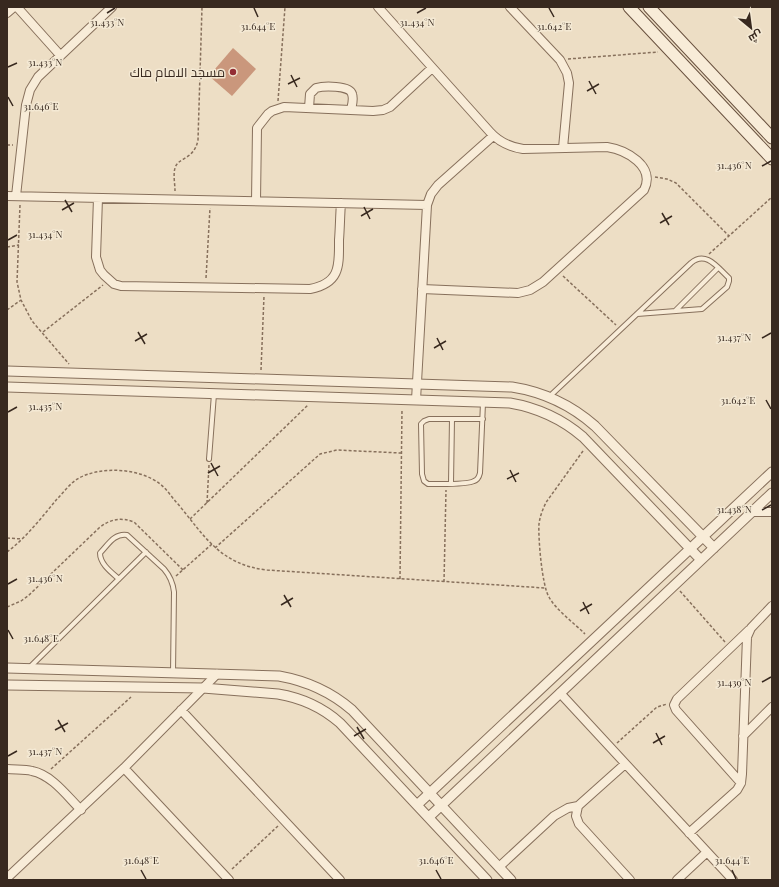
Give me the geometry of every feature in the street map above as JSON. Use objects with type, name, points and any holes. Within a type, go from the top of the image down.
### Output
[{"type":"main road","points":[[649,7],[772,138]]},
{"type":"main road","points":[[634,9],[670,51],[772,158]]},
{"type":"street","points":[[7,13],[14,7]]},
{"type":"street","points":[[17,7],[60,56]]},
{"type":"street","points":[[112,7],[33,83],[27,97],[14,196],[427,205]]},
{"type":"street","points":[[378,7],[493,136],[504,143],[523,149],[607,147],[622,151],[633,157],[643,166],[647,178],[644,190],[557,270],[534,288],[518,293],[422,289]]},
{"type":"street","points":[[510,7],[560,60],[567,73],[568,83],[563,148]]},
{"type":"street","points":[[256,201],[257,128],[268,114],[284,107],[378,111],[386,109],[432,68]]},
{"type":"street","points":[[309,108],[310,94],[316,88],[346,88],[351,91],[353,95],[351,110]]},
{"type":"street","points":[[416,400],[427,205],[431,194],[438,185],[493,136]]},
{"type":"street","points":[[98,198],[96,257],[100,270],[114,284],[121,286],[310,289],[322,285],[332,278],[339,267],[340,203]]},
{"type":"street","points":[[7,371],[512,387],[525,389],[549,396],[572,408],[595,426],[714,548]]},
{"type":"street","points":[[174,392],[175,376]]},
{"type":"street","points":[[7,387],[510,403],[543,412],[574,429],[701,560]]},
{"type":"street","points":[[417,805],[772,472]]},
{"type":"street","points":[[429,817],[772,493]]},
{"type":"street","points":[[752,512],[772,512]]},
{"type":"street","points":[[741,783],[676,710],[674,705],[677,700],[772,606]]},
{"type":"street","points":[[689,833],[734,793],[741,783],[747,642],[751,628]]},
{"type":"street","points":[[7,668],[266,675],[286,677],[306,682],[330,694],[352,710],[511,880]]},
{"type":"street","points":[[7,878],[124,768],[217,674]]},
{"type":"street","points":[[7,685],[203,688],[283,695],[300,699],[317,706],[340,723],[487,880]]},
{"type":"street","points":[[560,694],[733,880]]},
{"type":"street","points":[[743,736],[772,707]]},
{"type":"street","points":[[181,710],[340,880]]},
{"type":"street","points":[[499,867],[554,816],[568,808],[578,806],[625,764]]},
{"type":"street","points":[[124,768],[227,878]]},
{"type":"street","points":[[7,769],[33,771],[44,775],[52,781],[80,810]]},
{"type":"street","points":[[578,806],[576,816],[578,824],[630,880]]},
{"type":"street","points":[[677,880],[707,852]]},
{"type":"lane","points":[[549,396],[694,260],[705,258],[711,260],[729,278],[728,287],[702,309],[637,314]]},
{"type":"lane","points":[[675,311],[718,268]]},
{"type":"lane","points":[[210,459],[214,394]]},
{"type":"lane","points":[[483,402],[483,419],[479,477],[473,482],[428,484],[422,478],[421,424],[429,419],[483,419]]},
{"type":"lane","points":[[449,483],[452,419]]},
{"type":"lane","points":[[119,579],[102,563],[100,553],[115,537],[121,535],[127,536],[146,552],[164,569],[171,580],[174,592],[173,673]]},
{"type":"lane","points":[[29,669],[146,552]]},
{"type":"path","points":[[176,200],[175,169],[179,162],[192,155],[198,140],[202,7]]},
{"type":"path","points":[[278,109],[285,7]]},
{"type":"path","points":[[560,60],[670,51]]},
{"type":"path","points":[[647,178],[662,178],[676,183],[729,236]]},
{"type":"path","points":[[14,196],[18,245],[17,282],[21,300],[30,318],[77,373]]},
{"type":"path","points":[[705,258],[772,197]]},
{"type":"path","points":[[205,287],[211,200]]},
{"type":"path","points":[[7,247],[18,245]]},
{"type":"path","points":[[557,270],[620,329]]},
{"type":"path","points":[[43,333],[109,280]]},
{"type":"path","points":[[260,379],[264,288]]},
{"type":"path","points":[[7,310],[21,300]]},
{"type":"path","points":[[190,519],[317,397]]},
{"type":"path","points":[[400,579],[402,400]]},
{"type":"path","points":[[589,443],[547,501],[540,517],[539,534],[545,588],[552,602],[592,640]]},
{"type":"path","points":[[215,548],[320,454],[337,450],[401,453]]},
{"type":"path","points":[[207,503],[210,459]]},
{"type":"path","points":[[7,552],[22,539],[72,483],[86,475],[101,471],[115,470],[134,473],[160,484],[215,548],[231,560],[258,569],[545,588]]},
{"type":"path","points":[[444,582],[449,483]]},
{"type":"path","points":[[7,538],[22,539]]},
{"type":"path","points":[[171,580],[212,544]]},
{"type":"path","points":[[675,585],[731,648]]},
{"type":"path","points":[[44,775],[142,687]]},
{"type":"path","points":[[611,748],[657,707],[664,704],[674,705]]},
{"type":"path","points":[[227,878],[284,820]]},
{"type":"building","name":"مسجد الامام ماك","points":[[233,48],[256,69],[232,96],[209,76]]},
{"type":"place","name":"مسجد الامام ماك","points":[[233,72]]}]
